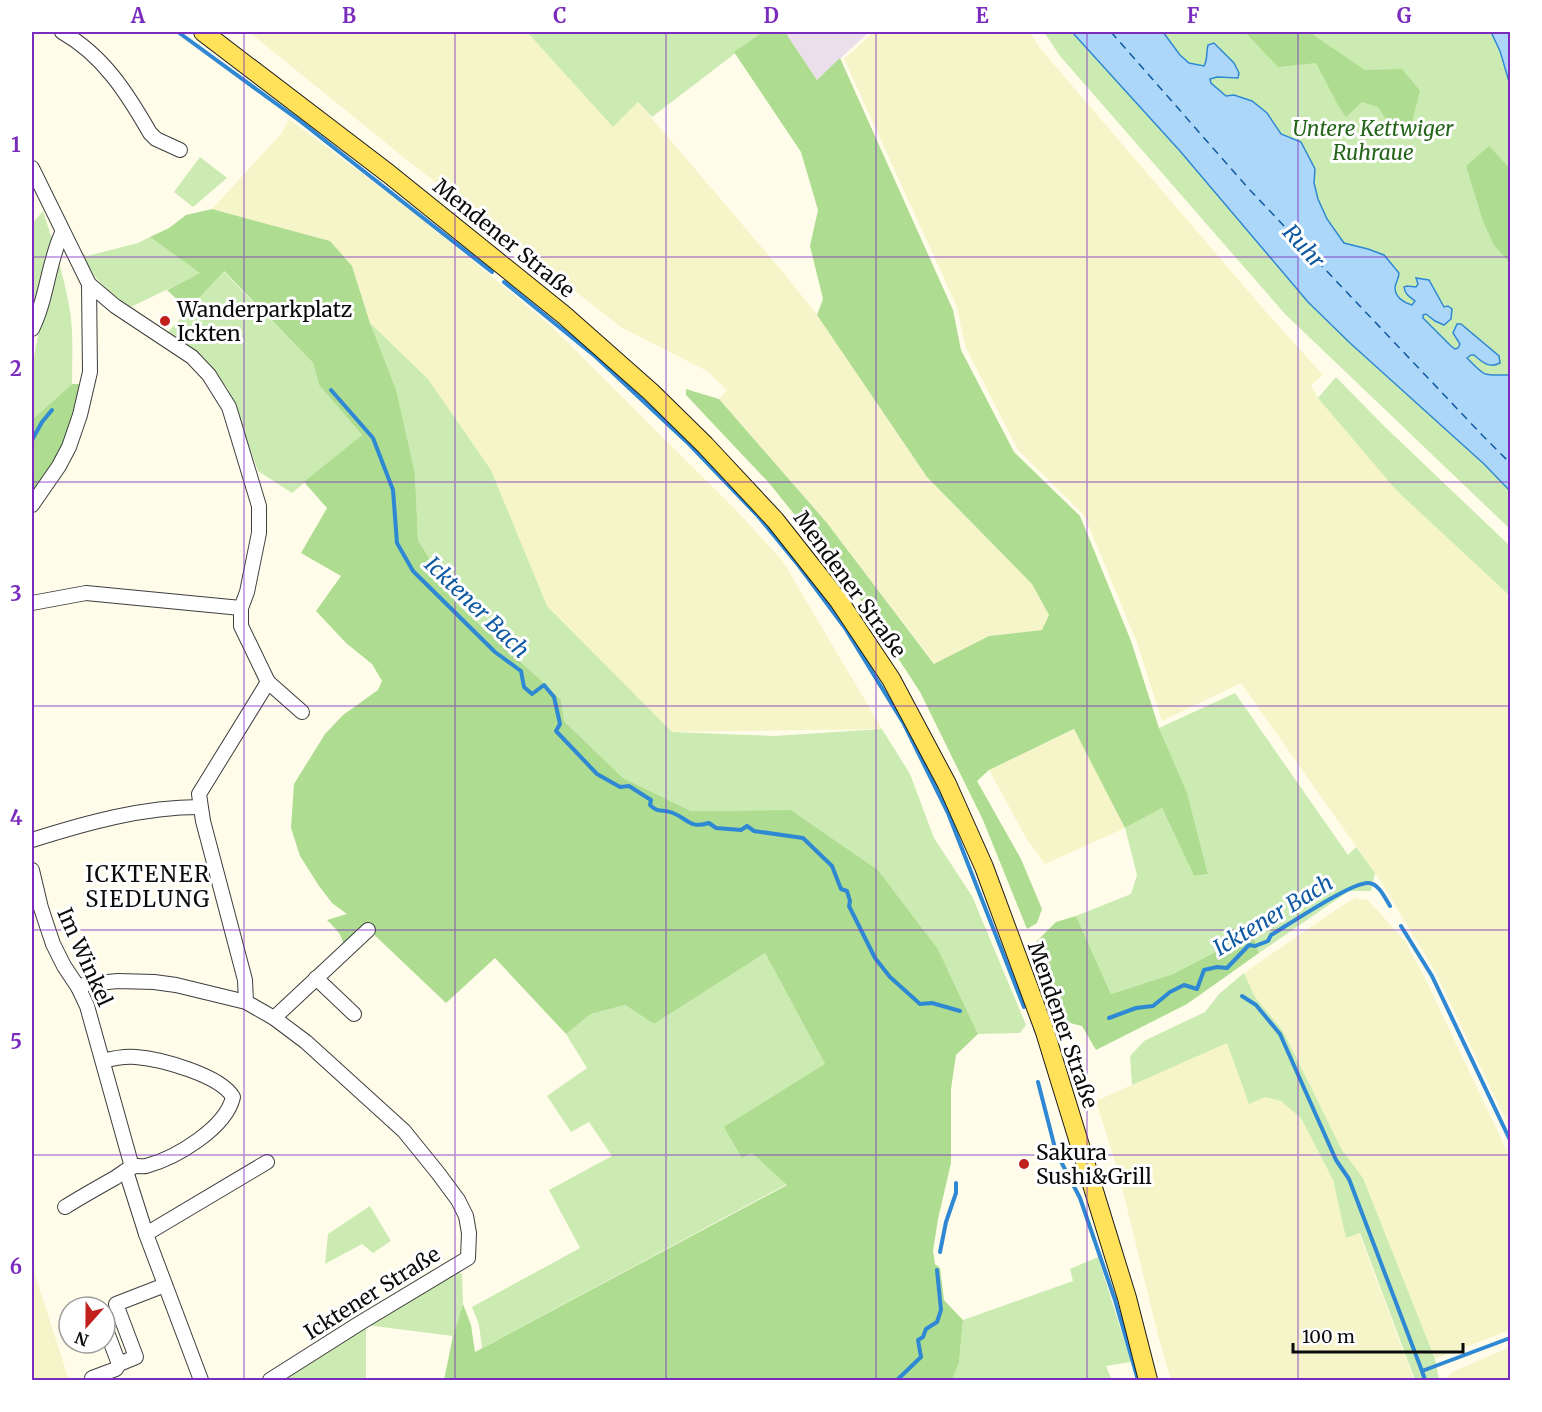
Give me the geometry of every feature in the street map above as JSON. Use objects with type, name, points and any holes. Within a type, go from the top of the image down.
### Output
[{"type":"main road","name":"Mendener Straße","points":[[203,32],[389,174],[564,315],[651,392],[705,445],[775,520],[839,601],[891,679],[947,784],[984,867],[1045,1032],[1126,1298],[1148,1380]]},
{"type":"street","points":[[62,32],[94,55],[108,70],[121,85],[150,133],[156,139],[180,150]]},
{"type":"street","points":[[32,168],[89,284],[150,331],[192,357],[209,375],[230,407],[259,506],[258,533],[241,608],[241,626],[268,682],[302,712]]},
{"type":"street","points":[[32,328],[56,246],[62,233]]},
{"type":"street","points":[[32,505],[59,466],[69,447],[80,415],[90,372],[89,284]]},
{"type":"street","points":[[32,603],[86,593],[241,608]]},
{"type":"street","points":[[246,1002],[245,980],[200,807],[199,794],[268,682]]},
{"type":"street","points":[[32,840],[108,819],[161,808],[200,807]]},
{"type":"street","name":"Im Winkel","points":[[32,870],[40,908],[53,944],[87,1006],[146,1234],[201,1380]]},
{"type":"street","points":[[274,1018],[368,930]]},
{"type":"street","points":[[316,978],[354,1014]]},
{"type":"street","name":"Icktener Straße","points":[[78,987],[102,982],[154,982],[246,1002],[274,1018],[306,1042],[404,1131],[458,1200],[466,1216],[469,1233],[468,1258],[270,1380]]},
{"type":"street","points":[[74,1207],[129,1169],[146,1166],[177,1153],[207,1134],[220,1123],[231,1106],[233,1097],[229,1090],[211,1079],[179,1065],[137,1057],[103,1061]]},
{"type":"street","points":[[146,1234],[267,1162]]},
{"type":"street","points":[[117,1304],[165,1285]]},
{"type":"street","points":[[92,1378],[116,1369],[119,1364],[136,1357],[117,1318]]},
{"type":"street","points":[[116,1355],[119,1364]]},
{"type":"shaded area","points":[[785,32],[869,32],[817,80]]},
{"type":"green space","points":[[249,32],[527,32],[613,127],[638,102],[817,315],[927,477],[1032,584],[1049,615],[1042,630],[989,636],[935,664],[827,523],[719,399],[727,390],[707,371],[622,328],[408,161]]},
{"type":"green space","points":[[527,32],[763,32],[652,117],[638,102],[613,127]]},
{"type":"green space","points":[[763,32],[785,32],[817,80],[840,58],[953,310],[961,350],[1014,452],[1080,516],[1131,641],[1159,728],[1187,793],[1208,874],[1194,876],[1162,808],[1125,828],[1074,729],[989,770],[977,781],[1021,859],[1042,909],[1037,923],[1027,929],[983,820],[920,692],[850,584],[770,484],[686,395],[686,389],[719,399],[827,523],[934,664],[989,636],[1042,630],[1049,615],[1032,584],[927,477],[817,315],[823,299],[810,246],[818,210],[801,152],[734,52]]},
{"type":"green space","points":[[874,32],[1030,32],[1039,47],[1323,375],[1311,385],[1318,398],[1397,491],[1510,596],[1510,1129],[1436,973],[1381,882],[1241,683],[1162,721],[1136,640],[1084,515],[1018,450],[965,346],[957,307],[844,59]]},
{"type":"green space","points":[[1044,32],[1072,32],[1180,151],[1308,302],[1484,464],[1510,491],[1510,529],[1285,314],[1060,56]]},
{"type":"green space","name":"Untere Kettwiger Ruhraue","points":[[1130,32],[1510,32],[1510,443]]},
{"type":"green space","points":[[1245,32],[1309,32],[1365,70],[1402,69],[1420,91],[1412,122],[1390,125],[1378,107],[1362,102],[1346,117],[1316,63],[1278,67]]},
{"type":"green space","points":[[289,119],[412,211],[550,325],[736,510],[782,560],[882,729],[672,732],[547,606],[491,470],[428,379],[370,323],[352,266],[330,241],[212,209],[281,134]]},
{"type":"green space","points":[[1489,146],[1510,169],[1510,263],[1494,245],[1483,221],[1466,166]]},
{"type":"green space","points":[[200,157],[227,178],[193,207],[174,192]]},
{"type":"green space","points":[[212,209],[330,241],[352,266],[370,323],[396,390],[415,474],[418,540],[458,605],[561,700],[564,721],[623,778],[691,811],[791,810],[878,870],[938,949],[978,1034],[956,1055],[951,1089],[951,1163],[933,1251],[935,1264],[940,1268],[944,1300],[963,1320],[959,1363],[952,1380],[444,1380],[453,1336],[463,1304],[471,1325],[475,1352],[787,1185],[752,1153],[742,1158],[724,1127],[825,1064],[765,953],[654,1024],[625,1005],[591,1014],[566,1034],[495,958],[446,1003],[365,926],[343,947],[336,929],[327,920],[347,914],[332,903],[319,886],[300,856],[291,828],[294,784],[325,734],[343,715],[378,690],[382,681],[372,664],[346,643],[316,611],[341,576],[301,553],[327,508],[304,482],[362,435],[319,385],[313,363],[224,271],[188,310],[167,290],[200,273],[150,237],[169,228],[186,215]]},
{"type":"green space","points":[[43,211],[61,269],[71,315],[72,384],[32,420],[32,368],[39,330],[32,327],[32,224]]},
{"type":"green space","points":[[150,237],[201,273],[131,307],[111,293],[95,277],[80,252],[87,256],[138,243]]},
{"type":"green space","points":[[223,271],[313,363],[319,385],[362,435],[292,493],[258,471],[228,389],[201,355],[168,332]]},
{"type":"green space","points":[[370,323],[428,379],[491,470],[547,606],[672,732],[774,736],[882,729],[910,774],[934,838],[972,896],[1026,1025],[1020,1033],[978,1034],[938,949],[878,870],[791,810],[691,811],[623,778],[564,721],[561,700],[458,605],[418,540],[415,474]]},
{"type":"green space","points":[[1336,377],[1510,546],[1510,596],[1397,491],[1318,398]]},
{"type":"green space","points":[[72,384],[80,384],[65,441],[47,475],[32,494],[32,420]]},
{"type":"green space","points":[[1235,693],[1348,855],[1356,847],[1375,873],[1371,891],[1349,891],[1259,953],[1252,933],[1173,974],[1111,994],[1076,916],[1131,894],[1137,875],[1125,828],[1162,808],[1194,876],[1208,874],[1187,794],[1159,728]]},
{"type":"green space","points":[[1075,729],[1125,828],[1045,864],[1026,838],[989,770]]},
{"type":"green space","points":[[1355,898],[1368,900],[1405,941],[1425,978],[1510,1157],[1510,1330],[1435,1359],[1363,1178],[1342,1150],[1283,1031],[1255,997],[1244,973]]},
{"type":"green space","points":[[1076,916],[1111,994],[1173,974],[1252,933],[1259,953],[1187,1004],[1096,1050],[1082,1026],[1058,1020],[1033,945],[1056,922]]},
{"type":"green space","points":[[765,953],[825,1064],[743,1158],[752,1153],[787,1184],[482,1348],[479,1325],[472,1307],[580,1248],[549,1190],[612,1156],[589,1122],[571,1132],[547,1096],[587,1068],[566,1034],[591,1014],[625,1005],[654,1024]]},
{"type":"green space","points":[[1244,973],[1255,997],[1283,1031],[1342,1150],[1363,1178],[1435,1359],[1439,1380],[1415,1380],[1360,1233],[1346,1238],[1333,1180],[1301,1118],[1281,1101],[1265,1097],[1249,1104],[1227,1043],[1132,1085],[1130,1056],[1144,1041],[1205,1012],[1219,994]]},
{"type":"green space","points":[[1227,1042],[1249,1104],[1265,1097],[1281,1101],[1301,1118],[1333,1180],[1346,1238],[1359,1233],[1414,1380],[1171,1380],[1118,1171],[1096,1101]]},
{"type":"green space","points":[[370,1206],[391,1241],[373,1253],[362,1244],[325,1264],[328,1234]]},
{"type":"green space","points":[[32,1254],[35,1275],[57,1343],[57,1355],[61,1355],[69,1380],[32,1380]]},
{"type":"green space","points":[[1098,1257],[1131,1362],[1106,1366],[1112,1380],[952,1380],[959,1363],[963,1320],[1073,1281],[1070,1269]]},
{"type":"green space","points":[[457,1271],[462,1274],[463,1304],[453,1336],[366,1325]]},
{"type":"green space","points":[[366,1325],[366,1380],[278,1380]]},
{"type":"green space","points":[[1510,1347],[1510,1380],[1446,1380],[1454,1371]]},
{"type":"water","name":"Ruhr","points":[[1072,32],[1163,32],[1189,63],[1204,66],[1208,45],[1214,43],[1234,63],[1239,73],[1238,78],[1217,77],[1210,79],[1211,83],[1226,96],[1234,95],[1252,101],[1267,113],[1281,134],[1301,142],[1315,169],[1314,183],[1318,199],[1327,219],[1344,243],[1384,255],[1399,273],[1395,291],[1398,297],[1406,303],[1412,305],[1415,301],[1407,294],[1404,287],[1416,287],[1418,284],[1416,278],[1429,280],[1444,307],[1448,306],[1452,309],[1451,319],[1444,325],[1426,314],[1423,318],[1455,349],[1460,344],[1453,333],[1457,324],[1461,324],[1499,356],[1500,363],[1496,365],[1489,365],[1474,355],[1467,358],[1486,374],[1510,375],[1510,491],[1484,464],[1308,302],[1180,151]]},
{"type":"water","points":[[1491,32],[1510,32],[1510,85],[1500,51]]},
{"type":"waterway","points":[[178,32],[300,121],[492,272]]},
{"type":"waterway","points":[[504,282],[596,357],[689,444],[758,516],[845,628],[904,724],[948,813],[1024,1007]]},
{"type":"waterway","name":"Icktener Bach","points":[[331,390],[373,438],[393,490],[397,543],[413,571],[495,652],[521,671],[524,687],[532,694],[544,685],[554,697],[560,724],[556,731],[597,774],[620,787],[629,786],[651,800],[650,805],[655,809],[673,813],[693,824],[709,823],[716,828],[741,830],[747,826],[754,831],[803,838],[832,866],[841,889],[847,891],[849,906],[875,958],[890,977],[920,1004],[932,1003],[960,1011]]},
{"type":"waterway","name":"Icktener Bach","points":[[32,440],[52,410]]},
{"type":"waterway","name":"Icktener Bach","points":[[1109,1018],[1136,1008],[1153,1006],[1170,992],[1184,985],[1197,989],[1204,970],[1217,967],[1227,968],[1249,945],[1255,946],[1268,941],[1271,935],[1305,914],[1361,884],[1369,883],[1376,886],[1390,906]]},
{"type":"waterway","name":"Icktener Bach","points":[[1401,926],[1432,976],[1510,1140]]},
{"type":"waterway","points":[[1242,996],[1256,1005],[1280,1034],[1336,1160],[1349,1179],[1422,1371],[1510,1338]]},
{"type":"waterway","points":[[1038,1082],[1056,1152],[1080,1198],[1115,1300],[1138,1380]]},
{"type":"waterway","points":[[940,1252],[946,1222],[956,1193],[956,1183]]},
{"type":"waterway","points":[[897,1380],[921,1357],[918,1340],[923,1337],[926,1329],[937,1322],[941,1310],[937,1270]]},
{"type":"waterway","points":[[1422,1371],[1425,1380]]},
{"type":"ferry route","points":[[1111,32],[1249,189],[1510,463]]},
{"type":"place","name":"Wanderparkplatz Ickten","points":[[165,321]]},
{"type":"place","name":"Sakura Sushi&Grill","points":[[1024,1164]]},
{"type":"district","name":"ICKTENER SIEDLUNG","points":[[148,886]]}]
